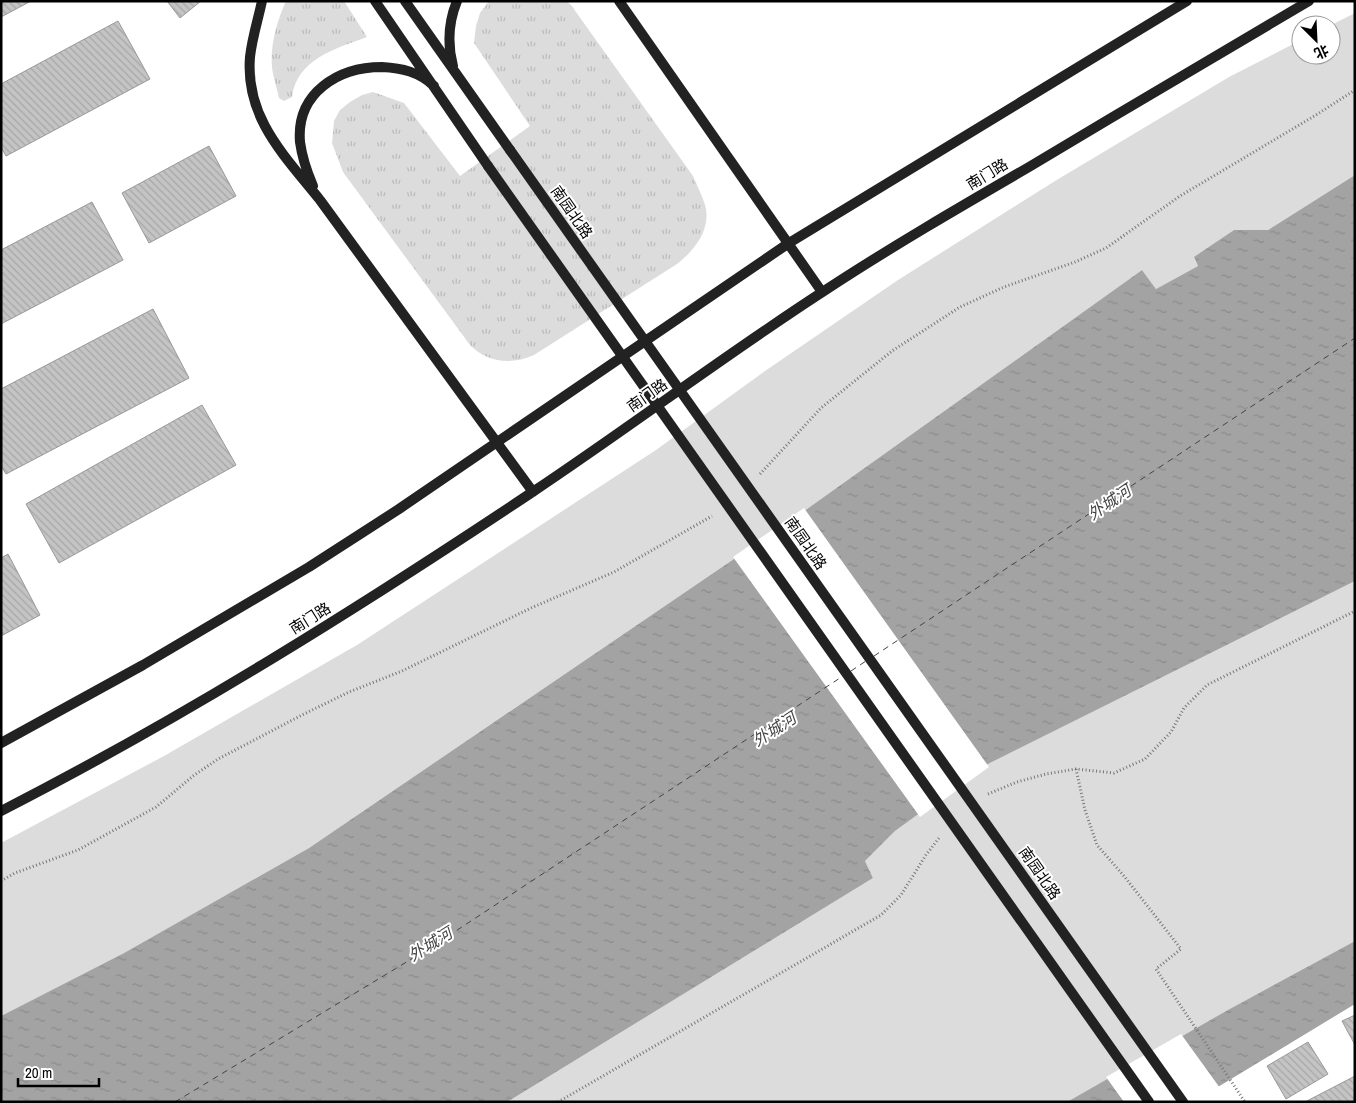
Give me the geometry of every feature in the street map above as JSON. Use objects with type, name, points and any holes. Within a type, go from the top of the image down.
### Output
[{"type":"main road","points":[[262,1],[250,57],[250,81],[254,103],[260,117],[278,146],[320,200],[532,492]]},
{"type":"main road","points":[[375,1],[488,166],[1150,1102]]},
{"type":"main road","name":"南园北路","points":[[405,1],[1183,1102]]},
{"type":"main road","points":[[454,72],[449,53],[448,38],[452,13],[457,1]]},
{"type":"main road","points":[[619,1],[822,292]]},
{"type":"main road","points":[[1,742],[143,665],[309,567],[400,509],[789,243],[1187,1]]},
{"type":"main road","name":"南门路","points":[[1,810],[155,728],[268,662],[423,564],[532,492],[822,292],[964,205],[1309,1]]},
{"type":"main road","points":[[320,200],[305,166],[300,133],[306,109],[312,97],[321,86],[334,77],[346,72],[372,67],[415,72],[424,76],[434,86]]},
{"type":"path","points":[[756,478],[821,408],[892,352],[960,307],[1004,287],[1076,262],[1106,248],[1180,196],[1355,90]]},
{"type":"path","points":[[1,882],[14,874],[78,850],[156,807],[193,776],[218,759],[302,715],[349,692],[402,671],[530,608],[614,572],[714,514]]},
{"type":"path","points":[[1076,769],[1085,810],[1097,845],[1124,876],[1181,949],[1156,969],[1245,1102]]},
{"type":"green space","points":[[286,1],[344,1],[367,37],[331,51],[309,64],[295,84],[292,97],[284,101],[279,98],[273,71],[272,50],[275,33]]},
{"type":"green space","points":[[489,1],[566,1],[571,5],[693,176],[704,201],[707,214],[704,231],[700,239],[690,253],[677,264],[534,355],[509,361],[484,356],[470,345],[343,172],[332,143],[334,121],[340,110],[362,95],[373,92],[404,103],[460,176],[530,126],[474,43],[480,13]]},
{"type":"green space","points":[[1355,13],[1355,175],[1268,230],[1234,230],[1194,258],[1198,266],[1156,289],[1142,270],[800,514],[309,848],[124,953],[1,1016],[1,843],[164,756],[357,645],[656,450],[765,371],[898,280],[1055,181],[1229,77],[1291,45],[1291,65],[1341,65],[1341,20]]},
{"type":"green space","points":[[1355,581],[1355,941],[1226,1011],[1067,1102],[507,1102],[873,878],[865,861],[895,831],[986,765]]},
{"type":"water","name":"外城河","points":[[1355,175],[1355,581],[986,765],[895,831],[865,861],[873,878],[507,1102],[1,1102],[1,1016],[124,953],[309,848],[800,514],[1142,270],[1156,289],[1198,266],[1194,257],[1234,230],[1268,230]]},
{"type":"water","points":[[1355,941],[1355,1004],[1193,1102],[1067,1102],[1226,1011]]},
{"type":"pier","points":[[804,508],[989,767],[920,817],[733,557]]},
{"type":"pier","points":[[1181,1034],[1220,1088],[1198,1102],[1124,1102],[1106,1077]]},
{"type":"building","points":[[1,1],[31,1],[1,17]]},
{"type":"building","points":[[167,1],[201,1],[180,18]]},
{"type":"building","points":[[118,21],[150,79],[6,156],[1,147],[1,84]]},
{"type":"building","points":[[209,146],[236,196],[149,243],[122,193]]},
{"type":"building","points":[[92,202],[123,260],[1,324],[1,250]]},
{"type":"building","points":[[153,309],[189,378],[6,474],[1,466],[1,389]]},
{"type":"building","points":[[202,405],[236,465],[59,563],[26,504]]},
{"type":"building","points":[[8,554],[40,615],[1,636],[1,558]]},
{"type":"building","points":[[1355,1015],[1355,1045],[1342,1021]]},
{"type":"building","points":[[1308,1042],[1328,1074],[1286,1099],[1267,1066]]},
{"type":"building","points":[[1355,1076],[1355,1102],[1305,1102]]},
{"type":"ferry route","points":[[874,656],[1355,338]]},
{"type":"ferry route","points":[[851,671],[866,661]]},
{"type":"ferry route","points":[[175,1102],[433,946],[843,676]]}]
